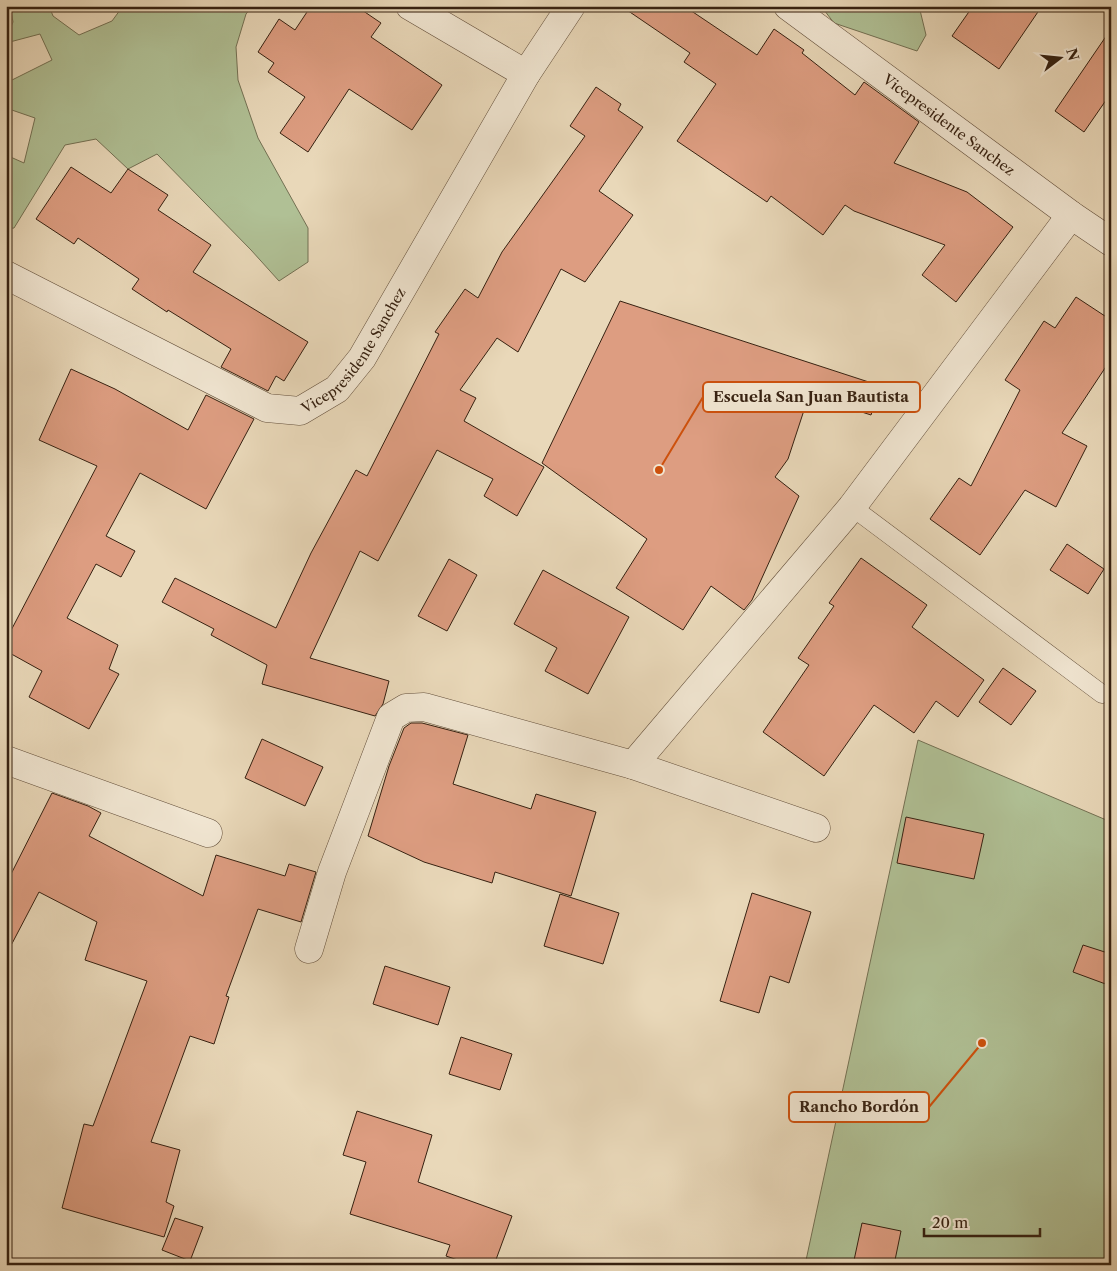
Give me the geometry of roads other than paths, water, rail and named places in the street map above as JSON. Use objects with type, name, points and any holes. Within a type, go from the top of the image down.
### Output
[{"type":"street","points":[[410,6],[526,74]]},
{"type":"street","name":"Vicepresidente Sanchez","points":[[6,275],[267,408],[300,411],[336,389],[362,358],[526,74],[571,6]]},
{"type":"street","name":"Vicepresidente Sanchez","points":[[788,6],[1071,215],[1111,242]]},
{"type":"street","points":[[633,765],[852,507],[1071,215]]},
{"type":"street","points":[[309,949],[332,872],[391,717],[406,708],[424,706],[633,765],[816,828]]},
{"type":"street","points":[[6,760],[208,833]]},
{"type":"lane","points":[[852,507],[1102,694]]},
{"type":"place","name":"Escuela San Juan Bautista","points":[[659,470]]},
{"type":"place","name":"Rancho Bordón","points":[[982,1043]]}]
